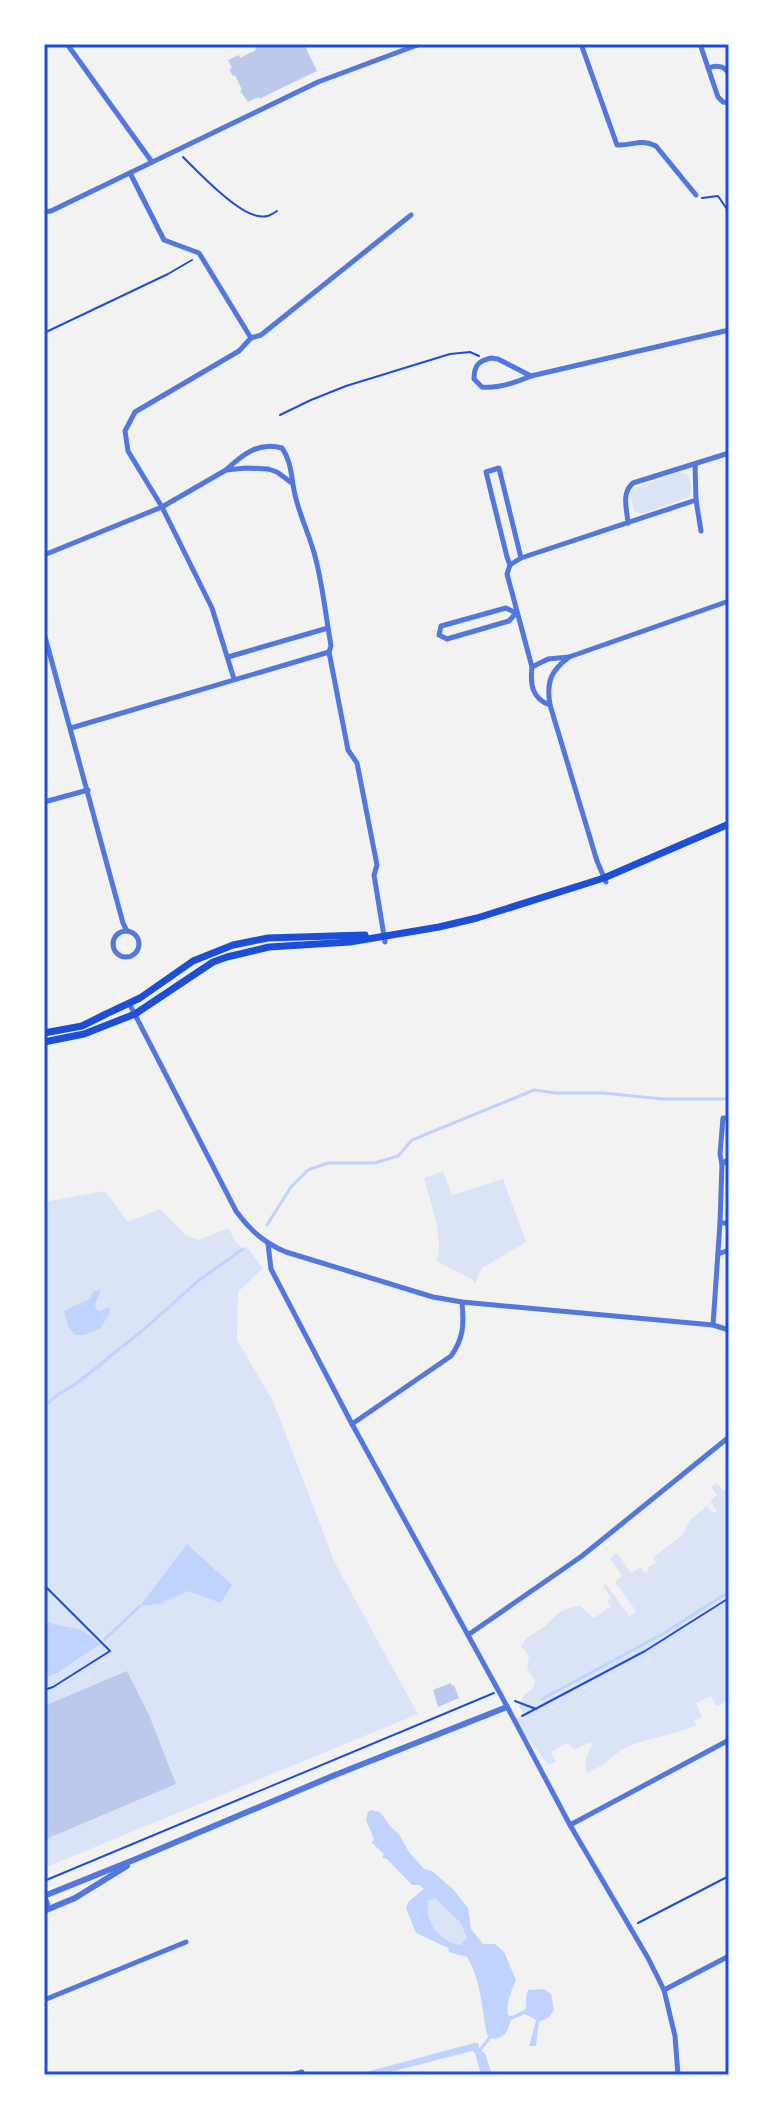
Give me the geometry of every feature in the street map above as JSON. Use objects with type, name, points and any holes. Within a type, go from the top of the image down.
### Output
[{"type":"main road","points":[[44,1033],[82,1026],[145,994],[186,965],[233,945],[268,938],[384,939],[477,918],[605,880],[729,824]]},
{"type":"main road","points":[[44,1042],[84,1034],[135,1014],[213,962],[227,957],[269,947],[350,938]]},
{"type":"street","points":[[67,44],[152,162]]},
{"type":"street","points":[[44,212],[318,82],[420,44]]},
{"type":"street","points":[[581,44],[617,145],[647,141],[656,146],[696,195]]},
{"type":"street","points":[[700,44],[718,97],[729,103]]},
{"type":"street","points":[[708,68],[716,65],[723,67],[729,75]]},
{"type":"street","points":[[130,173],[164,240],[199,253],[251,338]]},
{"type":"street","points":[[234,679],[212,608],[162,507],[128,451],[125,431],[135,412],[239,351],[251,338],[261,335],[411,215]]},
{"type":"street","points":[[531,376],[498,359],[484,360],[474,368],[474,379],[482,387],[489,388],[729,330]]},
{"type":"street","points":[[44,555],[162,507],[226,470],[257,447],[282,448],[287,456],[294,494],[315,555],[325,600],[331,646],[329,652],[348,750],[357,763],[377,865],[374,875],[384,939]]},
{"type":"street","points":[[628,523],[625,495],[633,483],[729,453]]},
{"type":"street","points":[[695,464],[701,531]]},
{"type":"street","points":[[521,558],[499,468],[486,472],[510,565],[507,574],[516,613],[532,667],[530,682],[540,702],[550,705]]},
{"type":"street","points":[[226,470],[268,469],[293,484]]},
{"type":"street","points":[[510,565],[521,558],[696,500]]},
{"type":"street","points":[[532,667],[548,659],[569,657],[729,601]]},
{"type":"street","points":[[506,608],[516,613],[509,621],[459,636],[447,639],[439,635],[441,626],[506,608]]},
{"type":"street","points":[[228,657],[328,628]]},
{"type":"street","points":[[44,633],[124,932]]},
{"type":"street","points":[[71,728],[329,652]]},
{"type":"street","points":[[569,657],[551,675],[548,693],[605,880]]},
{"type":"street","points":[[44,802],[88,790]]},
{"type":"street","points":[[124,932],[137,937],[139,945],[135,953],[128,957],[117,953],[113,946],[115,938],[124,932]]},
{"type":"street","points":[[129,1003],[236,1211],[249,1229],[268,1244],[433,1297],[713,1325],[729,1330]]},
{"type":"street","points":[[713,1325],[720,1223],[720,1154],[723,1118],[729,1118]]},
{"type":"street","points":[[722,1164],[729,1159]]},
{"type":"street","points":[[720,1223],[729,1223]]},
{"type":"street","points":[[268,1244],[271,1269],[352,1424],[570,1825],[664,1990],[675,2036],[678,2075]]},
{"type":"street","points":[[718,1254],[729,1250]]},
{"type":"street","points":[[352,1424],[451,1356],[459,1345],[464,1323],[462,1302]]},
{"type":"street","points":[[468,1635],[582,1556],[729,1437]]},
{"type":"street","points":[[44,1908],[47,1904],[44,1896],[507,1707]]},
{"type":"street","points":[[570,1825],[729,1740]]},
{"type":"street","points":[[44,1908],[75,1898],[136,1859]]},
{"type":"street","points":[[44,2000],[186,1942]]},
{"type":"street","points":[[664,1990],[729,1956]]},
{"type":"street","points":[[291,2075],[302,2072]]},
{"type":"path","points":[[176,151],[246,212],[267,217],[277,211]]},
{"type":"path","points":[[696,195],[706,199],[718,196],[729,212]]},
{"type":"path","points":[[44,333],[168,274],[199,253]]},
{"type":"path","points":[[280,415],[346,386],[450,354],[470,352],[484,360]]},
{"type":"path","points":[[44,1585],[110,1651],[44,1690]]},
{"type":"path","points":[[514,1720],[645,1651],[729,1598]]},
{"type":"path","points":[[44,1881],[494,1693],[536,1709]]},
{"type":"path","points":[[629,1927],[729,1876]]},
{"type":"shaded area","points":[[680,472],[690,479],[689,497],[642,514],[634,511],[630,495],[633,489]]},
{"type":"shaded area","points":[[443,1171],[452,1195],[503,1179],[526,1242],[482,1268],[475,1283],[436,1261],[439,1253],[438,1232],[424,1178]]},
{"type":"shaded area","points":[[105,1191],[128,1222],[160,1209],[186,1235],[199,1240],[229,1228],[234,1240],[243,1249],[246,1246],[263,1268],[238,1292],[237,1340],[273,1401],[335,1563],[418,1714],[44,1868],[44,1202]]},
{"type":"shaded area","points":[[729,1479],[729,1701],[716,1706],[711,1696],[696,1703],[702,1717],[694,1721],[696,1725],[629,1746],[587,1773],[585,1761],[592,1745],[590,1742],[575,1750],[567,1743],[551,1752],[556,1762],[548,1765],[514,1720],[524,1714],[519,1707],[535,1680],[527,1668],[529,1656],[521,1646],[566,1609],[580,1606],[594,1618],[611,1606],[607,1601],[611,1598],[603,1586],[606,1584],[629,1616],[636,1611],[615,1582],[622,1576],[610,1558],[617,1553],[631,1573],[641,1567],[645,1573],[656,1562],[653,1558],[682,1535],[691,1519],[707,1506],[713,1513],[717,1511],[710,1501],[717,1495],[711,1487],[717,1483],[723,1491],[728,1487],[725,1484]]},
{"type":"shaded area","points":[[435,1897],[460,1922],[467,1938],[460,1945],[445,1939],[431,1924],[428,1901]]},
{"type":"water","points":[[101,1290],[95,1304],[96,1310],[108,1307],[110,1312],[101,1328],[75,1335],[68,1326],[64,1311],[88,1300],[94,1291]]},
{"type":"water","points":[[187,1544],[232,1585],[221,1603],[188,1591],[159,1604],[140,1606]]},
{"type":"water","points":[[44,1618],[49,1623],[82,1630],[100,1644],[59,1672],[44,1678]]},
{"type":"water","points":[[368,1812],[380,1812],[424,1869],[432,1871],[453,1889],[468,1908],[471,1929],[483,1944],[495,1944],[504,1952],[516,1980],[508,2001],[508,2015],[526,2009],[528,1990],[544,1989],[551,1994],[554,2010],[539,2022],[536,2046],[529,2046],[536,2020],[525,2014],[511,2020],[501,2037],[493,2039],[487,2035],[472,1966],[467,1957],[449,1952],[448,1948],[416,1933],[406,1908],[409,1901],[424,1889],[412,1885],[387,1859],[382,1858],[384,1854],[372,1843],[374,1839],[366,1820]],"holes":[[[435,1898],[460,1922],[467,1938],[460,1945],[445,1939],[435,1930],[429,1917],[428,1901]]]},
{"type":"water","points":[[478,2043],[485,2053],[492,2075],[481,2075],[472,2051],[379,2075],[355,2075]]},
{"type":"building","points":[[253,44],[304,44],[317,71],[248,102],[229,69],[232,68],[228,60],[256,50]]},
{"type":"building","points":[[127,1671],[149,1715],[176,1784],[44,1840],[44,1706]]},
{"type":"building","points":[[451,1683],[459,1698],[438,1707],[433,1690]]},
{"type":"waterway","points":[[267,1225],[291,1187],[308,1170],[328,1163],[374,1163],[398,1156],[412,1140],[534,1090],[663,1099],[729,1099]]},
{"type":"waterway","points":[[44,1407],[142,1331],[198,1281],[243,1249]]},
{"type":"waterway","points":[[542,1699],[661,1635],[729,1592]]},
{"type":"waterway","points":[[105,1639],[140,1606]]},
{"type":"waterway","points":[[480,2050],[490,2037]]}]
